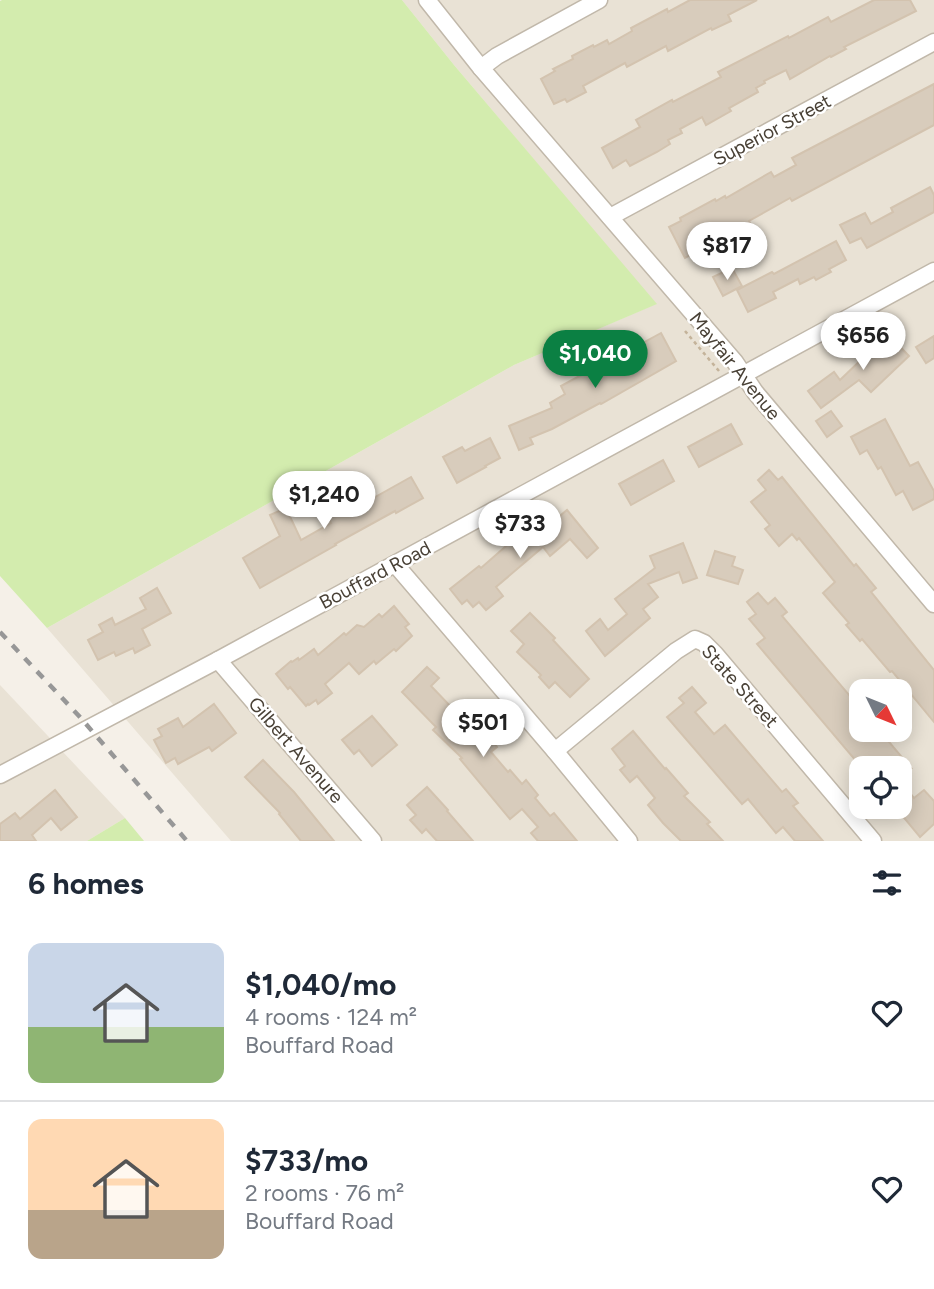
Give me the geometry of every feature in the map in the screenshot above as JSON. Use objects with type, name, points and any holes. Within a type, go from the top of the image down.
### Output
[{"type":"street","name":"Mayfair Avenue","points":[[427,0],[481,68],[728,354],[755,392],[934,604]]},
{"type":"street","points":[[481,68],[497,56],[599,0]]},
{"type":"street","name":"Superior Street","points":[[610,217],[934,42]]},
{"type":"street","name":"Bouffard Road","points":[[0,775],[218,660],[934,271]]},
{"type":"street","points":[[395,564],[629,841]]},
{"type":"street","name":"State Street","points":[[555,751],[676,651],[695,639],[704,643],[715,654],[873,841]]},
{"type":"street","name":"Gilbert Avenure","points":[[218,660],[373,841]]},
{"type":"shaded area","points":[[402,0],[934,0],[934,841],[231,841],[47,628],[514,365],[656,304]]},
{"type":"shaded area","points":[[0,685],[125,818],[87,841],[0,841]]},
{"type":"green space","points":[[2,0],[402,0],[657,304],[514,365],[47,628],[0,576]]},
{"type":"green space","points":[[125,818],[144,841],[87,841]]},
{"type":"building","points":[[690,0],[757,0],[728,15],[731,21],[712,30],[711,28],[668,51],[666,46],[627,67],[625,63],[583,86],[586,92],[567,102],[565,99],[554,104],[541,79],[555,71],[553,69],[593,45],[594,47],[607,40],[609,44],[632,31],[631,28]]},
{"type":"building","points":[[874,0],[910,0],[916,11],[844,47],[846,49],[790,79],[786,70],[764,81],[765,83],[756,88],[758,92],[729,108],[731,111],[706,125],[702,117],[680,129],[682,133],[668,140],[670,144],[657,152],[630,166],[626,160],[613,168],[602,148],[640,127],[636,120],[721,77],[718,72],[788,36],[789,38],[828,17],[831,22]]},
{"type":"building","points":[[934,84],[934,125],[792,201],[790,198],[685,258],[669,227],[681,221],[680,218],[715,199],[726,198],[771,172],[774,177],[796,165],[792,158]]},
{"type":"building","points":[[930,187],[934,195],[934,212],[867,248],[861,238],[850,243],[840,225],[865,213],[871,224],[893,212],[891,208]]},
{"type":"building","points":[[836,241],[846,260],[816,280],[814,277],[800,284],[798,279],[773,292],[776,298],[748,312],[737,290]]},
{"type":"building","points":[[732,268],[742,286],[723,296],[713,277]]},
{"type":"building","points":[[661,333],[676,361],[601,404],[530,438],[533,444],[519,450],[509,426],[552,408],[550,403],[565,394],[561,386],[589,371],[587,367],[601,359],[608,371],[647,350],[643,343]]},
{"type":"building","points":[[888,334],[909,356],[871,392],[859,380],[821,408],[808,391],[834,372],[840,380]]},
{"type":"building","points":[[934,336],[934,358],[926,363],[916,347]]},
{"type":"building","points":[[831,411],[842,426],[827,437],[816,421]]},
{"type":"building","points":[[885,419],[910,466],[918,462],[934,491],[934,499],[913,510],[903,491],[896,495],[881,467],[878,469],[867,450],[860,454],[851,437]]},
{"type":"building","points":[[731,424],[742,444],[699,467],[688,447]]},
{"type":"building","points":[[490,438],[500,458],[457,483],[443,457],[462,447],[465,451]]},
{"type":"building","points":[[663,460],[674,481],[631,505],[619,484]]},
{"type":"building","points":[[769,470],[778,480],[782,477],[854,566],[856,564],[876,588],[871,592],[934,670],[934,722],[912,695],[912,679],[899,679],[890,672],[862,639],[860,641],[846,625],[849,623],[823,593],[835,582],[799,538],[797,540],[792,534],[779,546],[765,529],[770,525],[751,502],[766,490],[758,480]]},
{"type":"building","points":[[411,477],[423,498],[335,544],[260,588],[243,558],[280,536],[270,515],[286,508],[301,540],[331,523],[317,497],[331,489],[345,514]]},
{"type":"building","points":[[567,510],[598,548],[587,558],[570,539],[550,556],[543,547],[496,587],[503,596],[486,610],[479,602],[473,607],[467,600],[462,604],[450,589],[479,566],[481,568],[521,533],[529,542]]},
{"type":"building","points":[[683,543],[697,578],[683,583],[679,572],[648,584],[658,597],[643,609],[650,618],[605,656],[586,631],[600,619],[608,630],[627,614],[615,599],[655,568],[650,556]]},
{"type":"building","points":[[715,551],[735,557],[732,566],[743,570],[738,584],[707,575]]},
{"type":"building","points":[[157,588],[171,613],[142,629],[150,645],[135,653],[133,648],[116,656],[114,652],[98,660],[88,640],[103,632],[99,625],[112,618],[115,625],[146,609],[140,598]]},
{"type":"building","points":[[758,593],[768,604],[775,598],[787,612],[782,616],[849,695],[849,742],[889,742],[901,756],[852,756],[757,644],[765,638],[749,619],[756,614],[747,602]]},
{"type":"building","points":[[394,606],[409,624],[405,627],[412,636],[396,651],[394,649],[376,664],[374,661],[359,674],[349,663],[325,684],[332,693],[318,704],[316,700],[306,706],[276,674],[291,661],[298,658],[299,660],[314,649],[318,655],[344,633],[346,635],[357,625],[364,627],[379,614],[382,617]]},
{"type":"building","points":[[530,613],[589,679],[570,697],[555,682],[549,688],[539,677],[541,675],[517,652],[524,644],[511,631]]},
{"type":"building","points":[[427,667],[439,678],[431,686],[453,709],[455,707],[464,716],[466,713],[481,727],[497,747],[491,752],[522,784],[526,780],[538,795],[535,798],[550,816],[554,813],[577,841],[538,841],[531,833],[538,827],[522,809],[510,819],[460,759],[462,758],[433,730],[436,727],[402,692]]},
{"type":"building","points":[[692,687],[706,703],[695,712],[714,734],[725,725],[782,792],[786,789],[798,803],[793,806],[823,841],[795,841],[783,827],[776,833],[748,799],[742,804],[667,717],[684,703],[679,698]]},
{"type":"building","points":[[214,704],[236,733],[212,751],[209,747],[178,764],[175,758],[166,763],[154,740],[162,736],[158,729],[178,718],[183,727]]},
{"type":"building","points":[[372,716],[397,745],[372,766],[359,750],[354,754],[342,740]]},
{"type":"building","points":[[633,731],[688,793],[684,796],[710,822],[707,824],[723,841],[681,841],[648,805],[655,798],[637,776],[630,782],[620,770],[625,766],[612,749]]},
{"type":"building","points":[[263,760],[294,792],[334,841],[301,841],[280,813],[245,777]]},
{"type":"building","points":[[427,787],[473,841],[437,841],[426,829],[422,833],[410,820],[416,815],[407,805]]},
{"type":"building","points":[[55,790],[77,817],[61,830],[51,818],[32,835],[36,841],[0,841],[0,824],[15,813],[20,819]]},
{"type":"building","points":[[924,790],[934,801],[934,824],[920,837],[905,819],[912,819],[912,795],[914,798]]},
{"type":"railway","points":[[0,632],[79,716],[187,841]]}]
